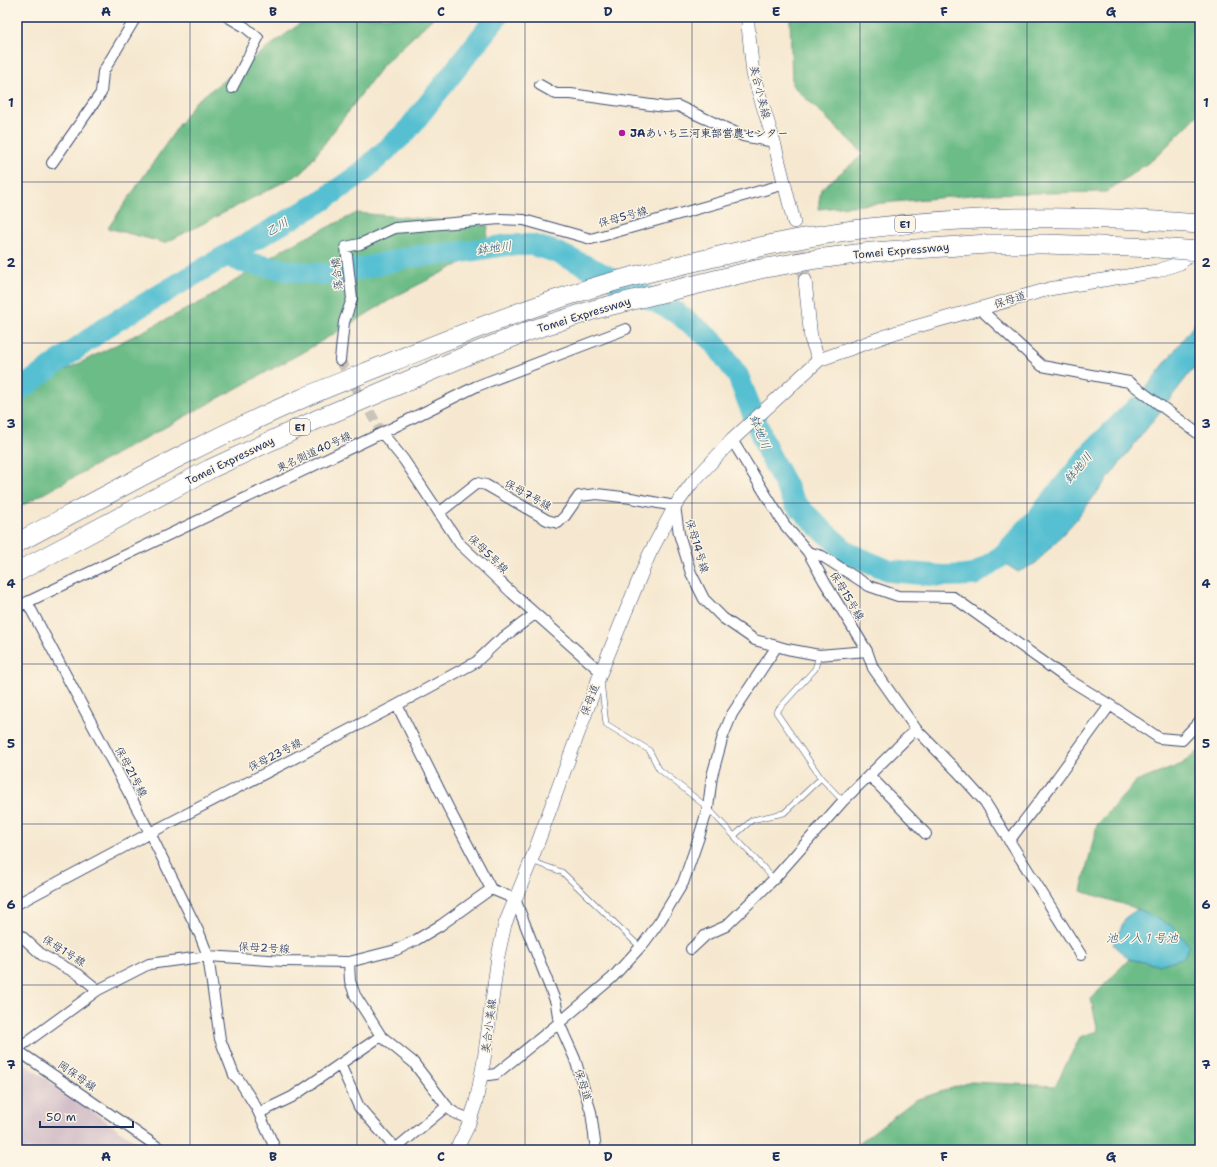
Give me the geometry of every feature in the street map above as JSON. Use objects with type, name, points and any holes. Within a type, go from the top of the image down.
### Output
[{"type":"highway","name":"Tomei Expressway","points":[[17,543],[193,450],[301,399],[478,328],[572,294],[645,273],[814,236],[921,222],[964,219],[1063,218],[1200,224]]},
{"type":"highway","name":"Tomei Expressway","points":[[17,572],[210,469],[316,420],[468,355],[596,309],[760,269],[817,259],[872,252],[988,244],[1045,244],[1200,251]]},
{"type":"street","points":[[52,163],[101,93],[103,72],[136,17]]},
{"type":"street","points":[[228,17],[245,27],[258,38],[232,88]]},
{"type":"street","name":"美合小美線","points":[[748,17],[753,74],[774,142],[794,222]]},
{"type":"street","points":[[540,85],[556,94],[571,94],[665,108],[678,106],[743,136],[774,142]]},
{"type":"street","name":"保母5号線","points":[[346,247],[360,244],[395,228],[500,219],[524,220],[591,239],[785,184]]},
{"type":"street","name":"保母道","points":[[596,1150],[591,1112],[576,1059],[559,1023],[556,1003],[515,899],[531,861],[601,672],[649,555],[675,506],[692,483],[732,440],[819,360],[897,332],[1049,288],[1158,271],[1180,263],[1200,246]]},
{"type":"street","name":"落合橋","points":[[340,360],[344,322],[352,299],[346,247]]},
{"type":"street","points":[[805,280],[811,339],[819,360]]},
{"type":"street","points":[[980,309],[1042,366],[1129,382],[1200,435]]},
{"type":"street","name":"東名側道40号線","points":[[17,608],[477,386],[626,329]]},
{"type":"street","name":"保母5号線","points":[[382,433],[404,460],[460,544],[535,614],[601,672]]},
{"type":"street","name":"保母15号線","points":[[732,440],[784,524],[808,552],[867,651],[873,668],[916,729],[957,770],[985,802],[1081,954]]},
{"type":"street","name":"保母7号線","points":[[439,513],[477,483],[486,485],[547,520],[558,523],[565,516],[578,496],[596,494],[631,498],[675,506]]},
{"type":"street","name":"保母14号線","points":[[675,506],[679,534],[691,573],[704,599],[723,618],[755,640],[787,649],[819,655],[867,651]]},
{"type":"street","points":[[808,552],[822,556],[869,586],[898,596],[953,597],[1066,678],[1159,738],[1182,740],[1200,721]]},
{"type":"street","name":"保母21号線","points":[[27,602],[150,833],[200,935],[208,956],[220,1038],[234,1075],[239,1080],[259,1113],[276,1150]]},
{"type":"street","name":"保母23号線","points":[[17,904],[476,662],[496,643],[535,614]]},
{"type":"street","points":[[481,1076],[496,1074],[612,978],[640,947],[660,921],[683,883],[708,808],[712,776],[723,736],[732,714],[777,646]]},
{"type":"street","points":[[397,705],[491,889],[515,899]]},
{"type":"street","points":[[1009,840],[1057,778],[1110,705]]},
{"type":"street","points":[[691,949],[706,935],[726,926],[774,878],[843,801],[916,729]]},
{"type":"street","points":[[869,775],[926,834]]},
{"type":"street","name":"保母2号線","points":[[17,1050],[98,990],[149,964],[208,956],[284,961],[349,962],[396,950],[416,940],[441,925],[491,889]]},
{"type":"street","name":"美合小美線","points":[[456,1150],[476,1102],[484,1060],[498,956],[505,924],[515,899]]},
{"type":"street","name":"保母1号線","points":[[17,932],[42,955],[78,974],[98,990]]},
{"type":"street","points":[[349,962],[350,981],[355,995],[381,1036],[413,1062],[447,1106],[455,1113],[470,1119]]},
{"type":"street","points":[[259,1113],[292,1097],[381,1036]]},
{"type":"street","name":"岡保母線","points":[[17,1050],[162,1150]]},
{"type":"street","points":[[340,1064],[359,1107],[395,1150],[447,1106]]},
{"type":"lane","points":[[819,655],[815,669],[776,712],[821,778],[843,801]]},
{"type":"lane","points":[[601,672],[606,724],[649,750],[659,769],[708,808],[774,878]]},
{"type":"lane","points":[[734,836],[752,820],[784,813],[821,778]]},
{"type":"lane","points":[[531,861],[562,872],[640,947]]},
{"type":"shaded area","points":[[17,1059],[145,1148],[148,1150],[17,1150]]},
{"type":"green space","points":[[309,17],[434,17],[383,65],[303,172],[165,243],[108,228],[195,102]]},
{"type":"green space","points":[[790,17],[1200,17],[1200,113],[1155,158],[1106,192],[981,194],[818,209],[821,189],[864,154],[792,85]]},
{"type":"green space","points":[[357,213],[460,222],[488,226],[485,251],[400,294],[305,351],[17,508],[17,403],[34,386],[207,299],[285,248]]},
{"type":"green space","points":[[1200,750],[1200,1150],[850,1150],[915,1100],[971,1082],[1055,1086],[1080,1037],[1098,1031],[1091,999],[1129,959],[1158,965],[1138,909],[1081,891],[1097,825],[1136,782],[1182,764]]},
{"type":"water","points":[[1200,317],[1200,360],[1074,522],[1036,563],[1018,572],[993,556],[1059,502]]},
{"type":"water","name":"池ノ入１号池","points":[[1138,909],[1172,926],[1190,946],[1183,958],[1158,965],[1129,959],[1113,945],[1126,917]]},
{"type":"waterway","name":"乙川","points":[[17,392],[106,327],[227,255],[319,203],[361,173],[406,132],[497,17]]},
{"type":"waterway","name":"鉢地川","points":[[227,255],[242,262],[297,272],[335,275],[409,257],[463,252],[507,245],[532,245],[553,251],[595,270],[677,313],[714,342],[738,376],[768,452],[795,503],[848,553],[890,571],[942,576],[974,575],[1003,555],[1038,517],[1092,451],[1136,408]]},
{"type":"tunnel","points":[[796,232],[805,280]]},
{"type":"tunnel","points":[[340,360],[382,433]]},
{"type":"place","name":"JAあいち三河東部営農センター","points":[[622,133]]}]
